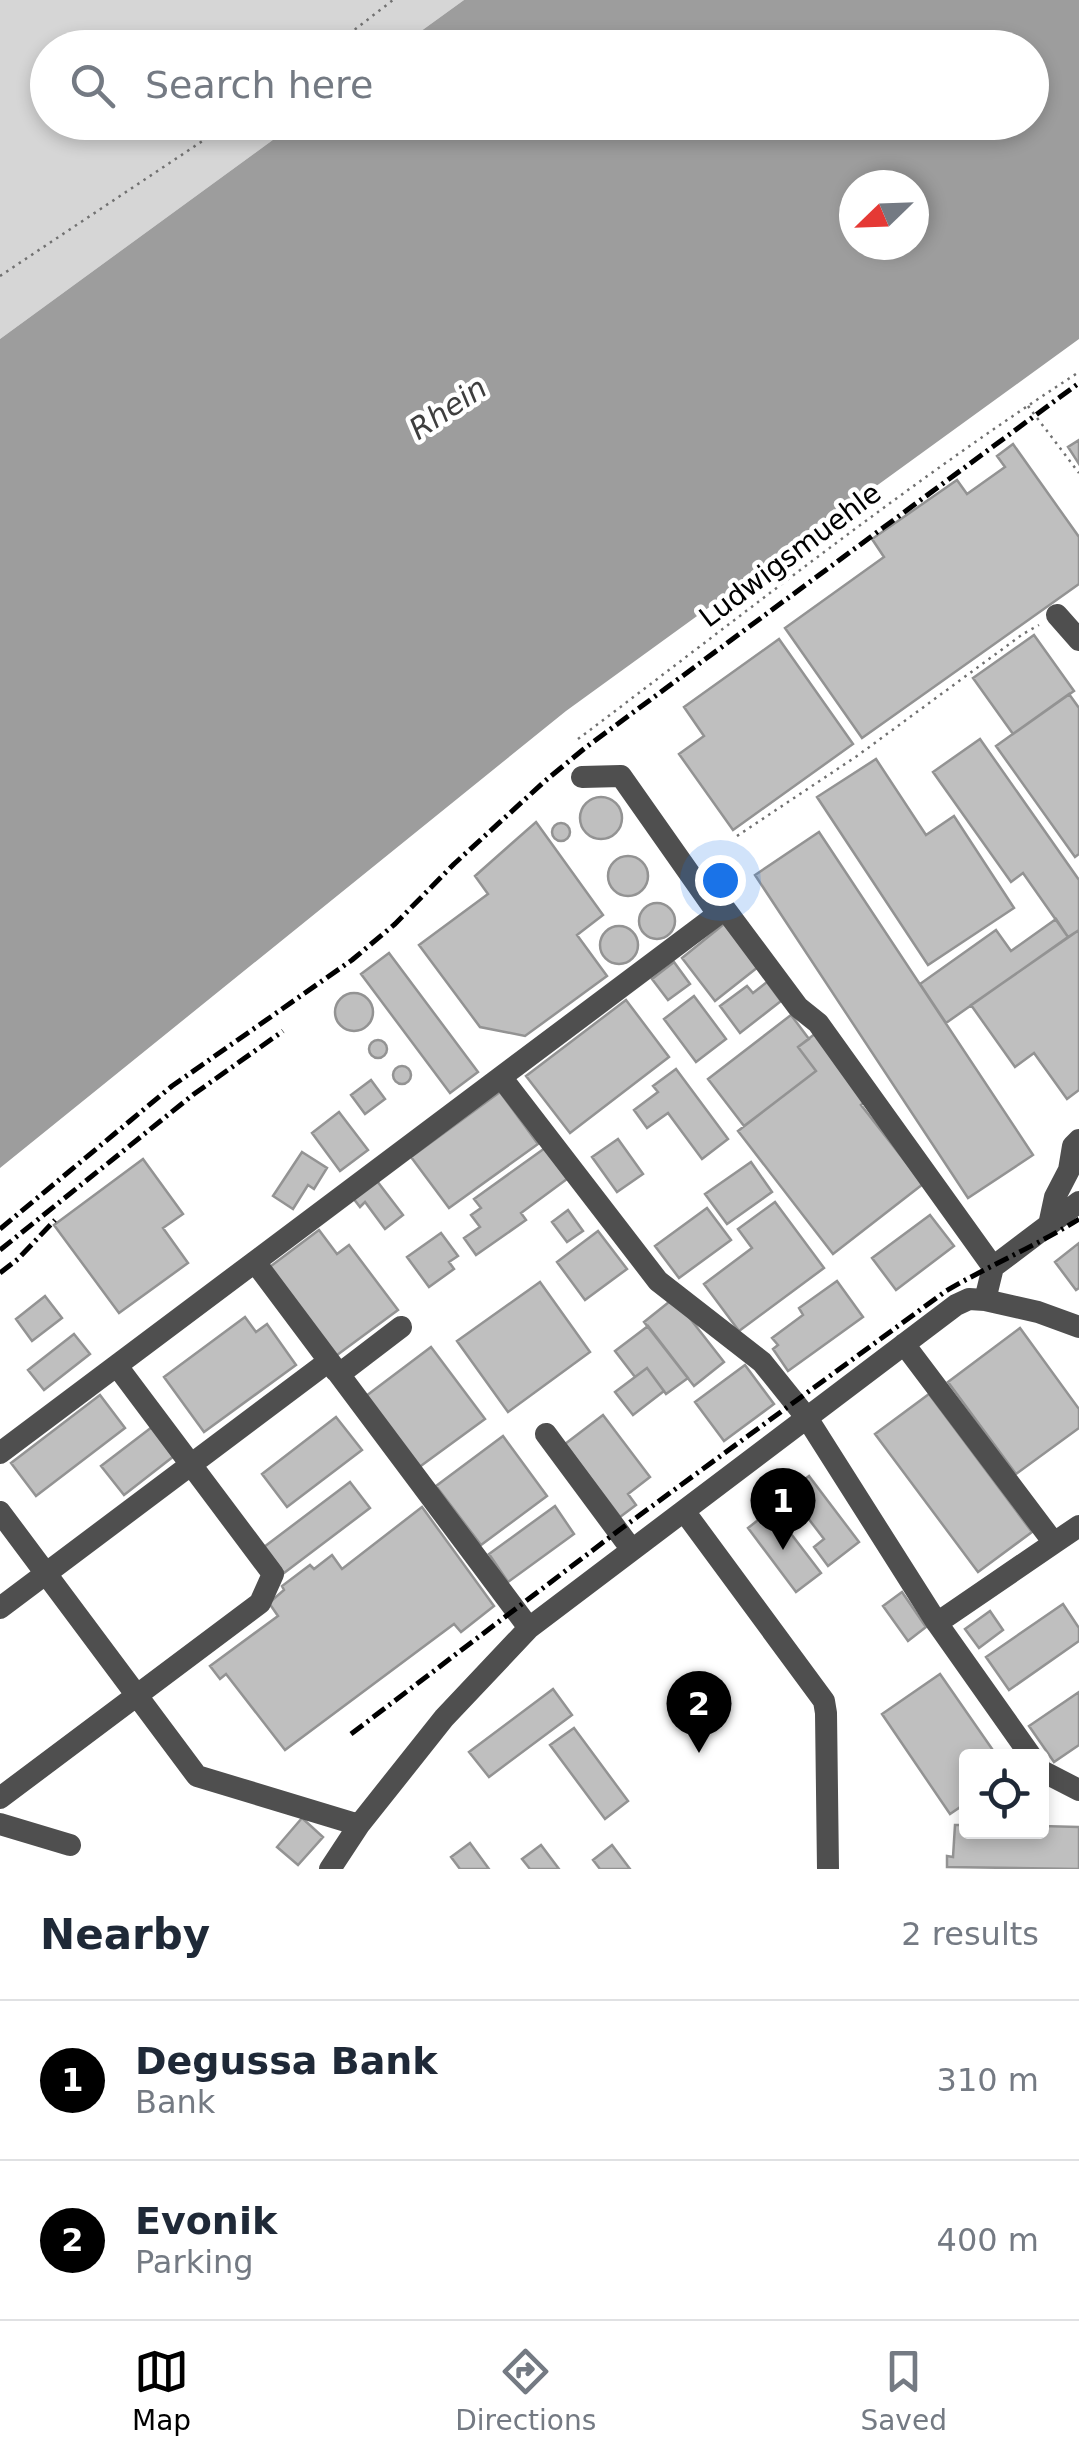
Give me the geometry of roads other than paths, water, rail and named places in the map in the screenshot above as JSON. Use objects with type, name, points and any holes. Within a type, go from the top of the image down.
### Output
[{"type":"street","points":[[1057,615],[1079,640]]},
{"type":"street","points":[[582,778],[622,776],[718,914]]},
{"type":"street","points":[[0,1454],[725,909],[798,1007],[818,1023],[992,1267]]},
{"type":"street","points":[[501,1077],[658,1281],[762,1362],[807,1418],[937,1623],[1026,1749]]},
{"type":"street","points":[[1049,1226],[1055,1196],[1069,1170],[1073,1146],[1079,1140]]},
{"type":"street","points":[[985,1300],[992,1267],[1079,1202]]},
{"type":"street","points":[[254,1262],[529,1628]]},
{"type":"street","points":[[342,1861],[359,1825],[444,1718],[529,1628],[956,1305],[970,1298],[985,1300],[1079,1326]]},
{"type":"street","points":[[0,1608],[192,1464],[332,1366],[346,1369],[401,1327]]},
{"type":"street","points":[[904,1344],[1054,1543]]},
{"type":"street","points":[[0,1798],[260,1603],[273,1574],[117,1366]]},
{"type":"street","points":[[546,1434],[632,1550]]},
{"type":"street","points":[[684,1511],[824,1701],[828,1869]]},
{"type":"street","points":[[0,1512],[197,1776],[359,1825]]},
{"type":"street","points":[[937,1623],[1079,1526]]},
{"type":"street","points":[[1049,1775],[1079,1790]]},
{"type":"street","points":[[0,1824],[70,1845]]},
{"type":"water","name":"Rhein","points":[[464,0],[1079,0],[1079,339],[566,711],[0,1168],[0,339],[273,140],[1049,140],[1049,30],[423,30]]},
{"type":"railway","points":[[0,1229],[172,1086],[352,960],[585,748],[1079,383]]},
{"type":"railway","points":[[0,1250],[194,1094],[283,1031]]},
{"type":"railway","points":[[351,1734],[618,1531],[946,1291],[1079,1219]]},
{"type":"railway","points":[[0,1273],[55,1220]]},
{"type":"place","name":"Degussa Bank","points":[[783,1550]]},
{"type":"place","name":"Evonik","points":[[699,1753]]}]
